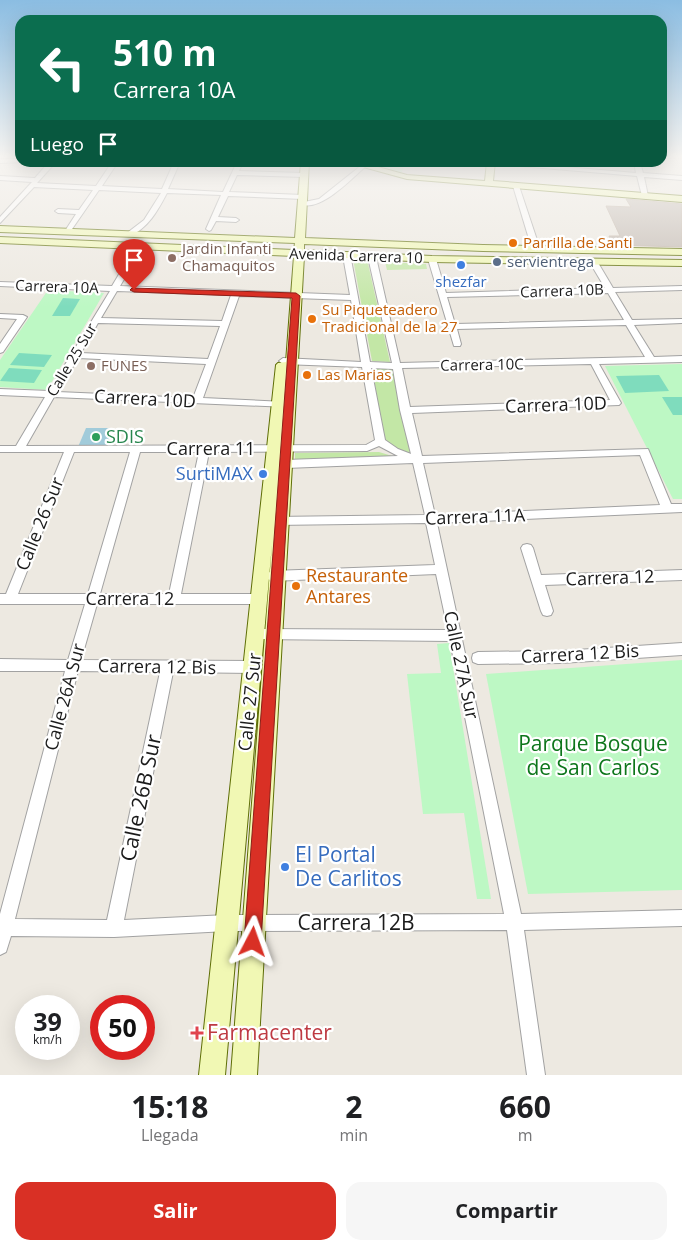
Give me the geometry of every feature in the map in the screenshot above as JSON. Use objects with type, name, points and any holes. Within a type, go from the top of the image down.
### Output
[{"type":"main road","name":"Calle 27 Sur","points":[[244,1075],[254,923],[265,634],[292,296],[302,207]]},
{"type":"main road","name":"Avenida Carrera 10","points":[[0,228],[536,249],[682,252]]},
{"type":"main road","name":"Avenida Carrera 10","points":[[0,240],[372,257],[682,263]]},
{"type":"main road","name":"Calle 27 Sur","points":[[275,521],[286,464],[281,449]]},
{"type":"main road","name":"Calle 27 Sur","points":[[212,1075],[253,667],[265,634],[260,600],[270,576]]},
{"type":"street","points":[[0,221],[13,207]]},
{"type":"street","points":[[68,231],[84,207]]},
{"type":"street","points":[[152,235],[149,230],[155,207]]},
{"type":"street","points":[[208,229],[219,207]]},
{"type":"street","points":[[522,207],[536,249]]},
{"type":"street","points":[[58,211],[81,212]]},
{"type":"street","points":[[130,234],[139,229],[152,214]]},
{"type":"street","points":[[214,218],[236,220]]},
{"type":"street","name":"Calle 25 Sur","points":[[19,449],[140,246]]},
{"type":"street","points":[[347,256],[380,442],[394,451],[416,460]]},
{"type":"street","name":"Calle 27A Sur","points":[[372,257],[416,460],[431,519],[514,922],[536,1075]]},
{"type":"street","points":[[432,259],[457,344]]},
{"type":"street","points":[[592,261],[651,360]]},
{"type":"street","name":"Carrera 10A","points":[[0,284],[355,298]]},
{"type":"street","name":"Carrera 10B","points":[[442,295],[682,288]]},
{"type":"street","points":[[197,401],[236,294]]},
{"type":"street","points":[[0,316],[23,317],[0,350]]},
{"type":"street","points":[[96,320],[225,324]]},
{"type":"street","name":"Carrera 10B","points":[[452,327],[682,321]]},
{"type":"street","points":[[75,355],[211,362]]},
{"type":"street","name":"Carrera 10C","points":[[288,361],[396,366],[682,359]]},
{"type":"street","name":"Carrera 10D","points":[[405,410],[616,403],[594,362]]},
{"type":"street","name":"Carrera 10D","points":[[0,392],[284,405]]},
{"type":"street","name":"Carrera 11","points":[[0,450],[367,448],[380,442]]},
{"type":"street","name":"Calle 26 Sur","points":[[5,598],[70,449]]},
{"type":"street","name":"Calle 26A Sur","points":[[0,946],[3,928],[73,666],[136,449]]},
{"type":"street","points":[[174,599],[206,449]]},
{"type":"street","points":[[286,464],[644,451],[667,508]]},
{"type":"street","name":"Carrera 11A","points":[[275,521],[431,519],[682,508]]},
{"type":"street","points":[[527,548],[547,611]]},
{"type":"street","points":[[270,576],[441,569]]},
{"type":"street","name":"Carrera 12","points":[[537,580],[682,576]]},
{"type":"street","name":"Carrera 12","points":[[5,598],[260,600]]},
{"type":"street","points":[[265,634],[455,636]]},
{"type":"street","name":"Carrera 12 Bis","points":[[478,658],[562,656],[682,649]]},
{"type":"street","name":"Carrera 12 Bis","points":[[0,665],[167,668],[253,667]]},
{"type":"street","name":"Calle 26B Sur","points":[[114,929],[167,668]]},
{"type":"street","name":"Carrera 12B","points":[[3,928],[114,929],[227,923],[514,922],[682,918]]},
{"type":"green space","points":[[353,259],[367,259],[390,362],[372,361]]},
{"type":"green space","points":[[385,262],[426,264],[427,269],[387,270]]},
{"type":"green space","points":[[48,290],[104,293],[47,390],[0,387],[0,360]]},
{"type":"green space","points":[[63,298],[80,299],[70,316],[52,316]]},
{"type":"green space","points":[[19,353],[52,355],[44,367],[10,365]]},
{"type":"green space","points":[[682,364],[682,499],[673,499],[605,366]]},
{"type":"green space","points":[[372,367],[392,368],[410,453],[398,450],[384,440]]},
{"type":"green space","points":[[9,368],[42,370],[34,383],[0,381]]},
{"type":"green space","points":[[659,375],[669,391],[625,393],[616,376]]},
{"type":"green space","points":[[662,397],[682,397],[682,415],[673,415]]},
{"type":"green space","points":[[379,452],[402,459],[295,460],[295,453]]},
{"type":"green space","points":[[449,643],[491,899],[477,899],[464,813],[423,814],[407,674],[441,673],[437,644]]},
{"type":"green space","name":"Parque Bosque de San Carlos","points":[[682,660],[682,890],[528,894],[486,674]]},
{"type":"water","name":"SDIS","points":[[86,428],[113,428],[107,447],[78,447]]},
{"type":"building","points":[[607,207],[682,207],[682,247],[613,245],[609,236],[620,236]]},
{"type":"place","name":"Parrilla de Santi","points":[[513,243]]},
{"type":"place","name":"Jardin Infanti Chamaquitos","points":[[172,258]]},
{"type":"place","name":"servientrega","points":[[497,262]]},
{"type":"place","name":"shezfar","points":[[461,265]]},
{"type":"place","name":"Su Piqueteadero Tradicional de la 27","points":[[312,319]]},
{"type":"place","name":"FUNES","points":[[91,366]]},
{"type":"place","name":"Las Marias","points":[[307,375]]},
{"type":"place","name":"SDIS","points":[[96,437]]},
{"type":"place","name":"SurtiMAX","points":[[263,474]]},
{"type":"place","name":"Restaurante Antares","points":[[296,586]]},
{"type":"place","name":"El Portal De Carlitos","points":[[285,867]]},
{"type":"place","name":"Farmacenter","points":[[197,1033]]},
{"type":"route","points":[[134,290],[296,296],[288,449],[253,942]]}]
